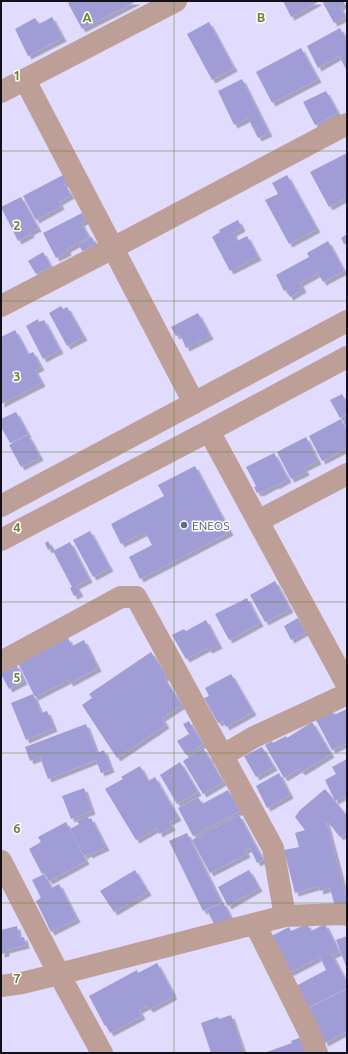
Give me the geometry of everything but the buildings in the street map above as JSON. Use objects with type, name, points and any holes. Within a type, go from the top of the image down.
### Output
[{"type":"street","points":[[1,92],[176,1]]},
{"type":"street","points":[[25,80],[194,403]]},
{"type":"street","points":[[1,306],[347,124]]},
{"type":"street","points":[[1,506],[347,321]]},
{"type":"street","points":[[1,540],[347,357]]},
{"type":"street","points":[[209,431],[347,685]]},
{"type":"street","points":[[258,521],[347,474]]},
{"type":"street","points":[[1,662],[121,597],[136,596],[273,848],[285,916]]},
{"type":"street","points":[[222,756],[254,737],[347,694]]},
{"type":"street","points":[[1,861],[59,974],[102,1053]]},
{"type":"street","points":[[1,986],[22,983],[59,974],[285,916],[347,915]]},
{"type":"street","points":[[255,924],[310,1034],[317,1053]]},
{"type":"place","name":"ENEOS","points":[[184,525]]}]
